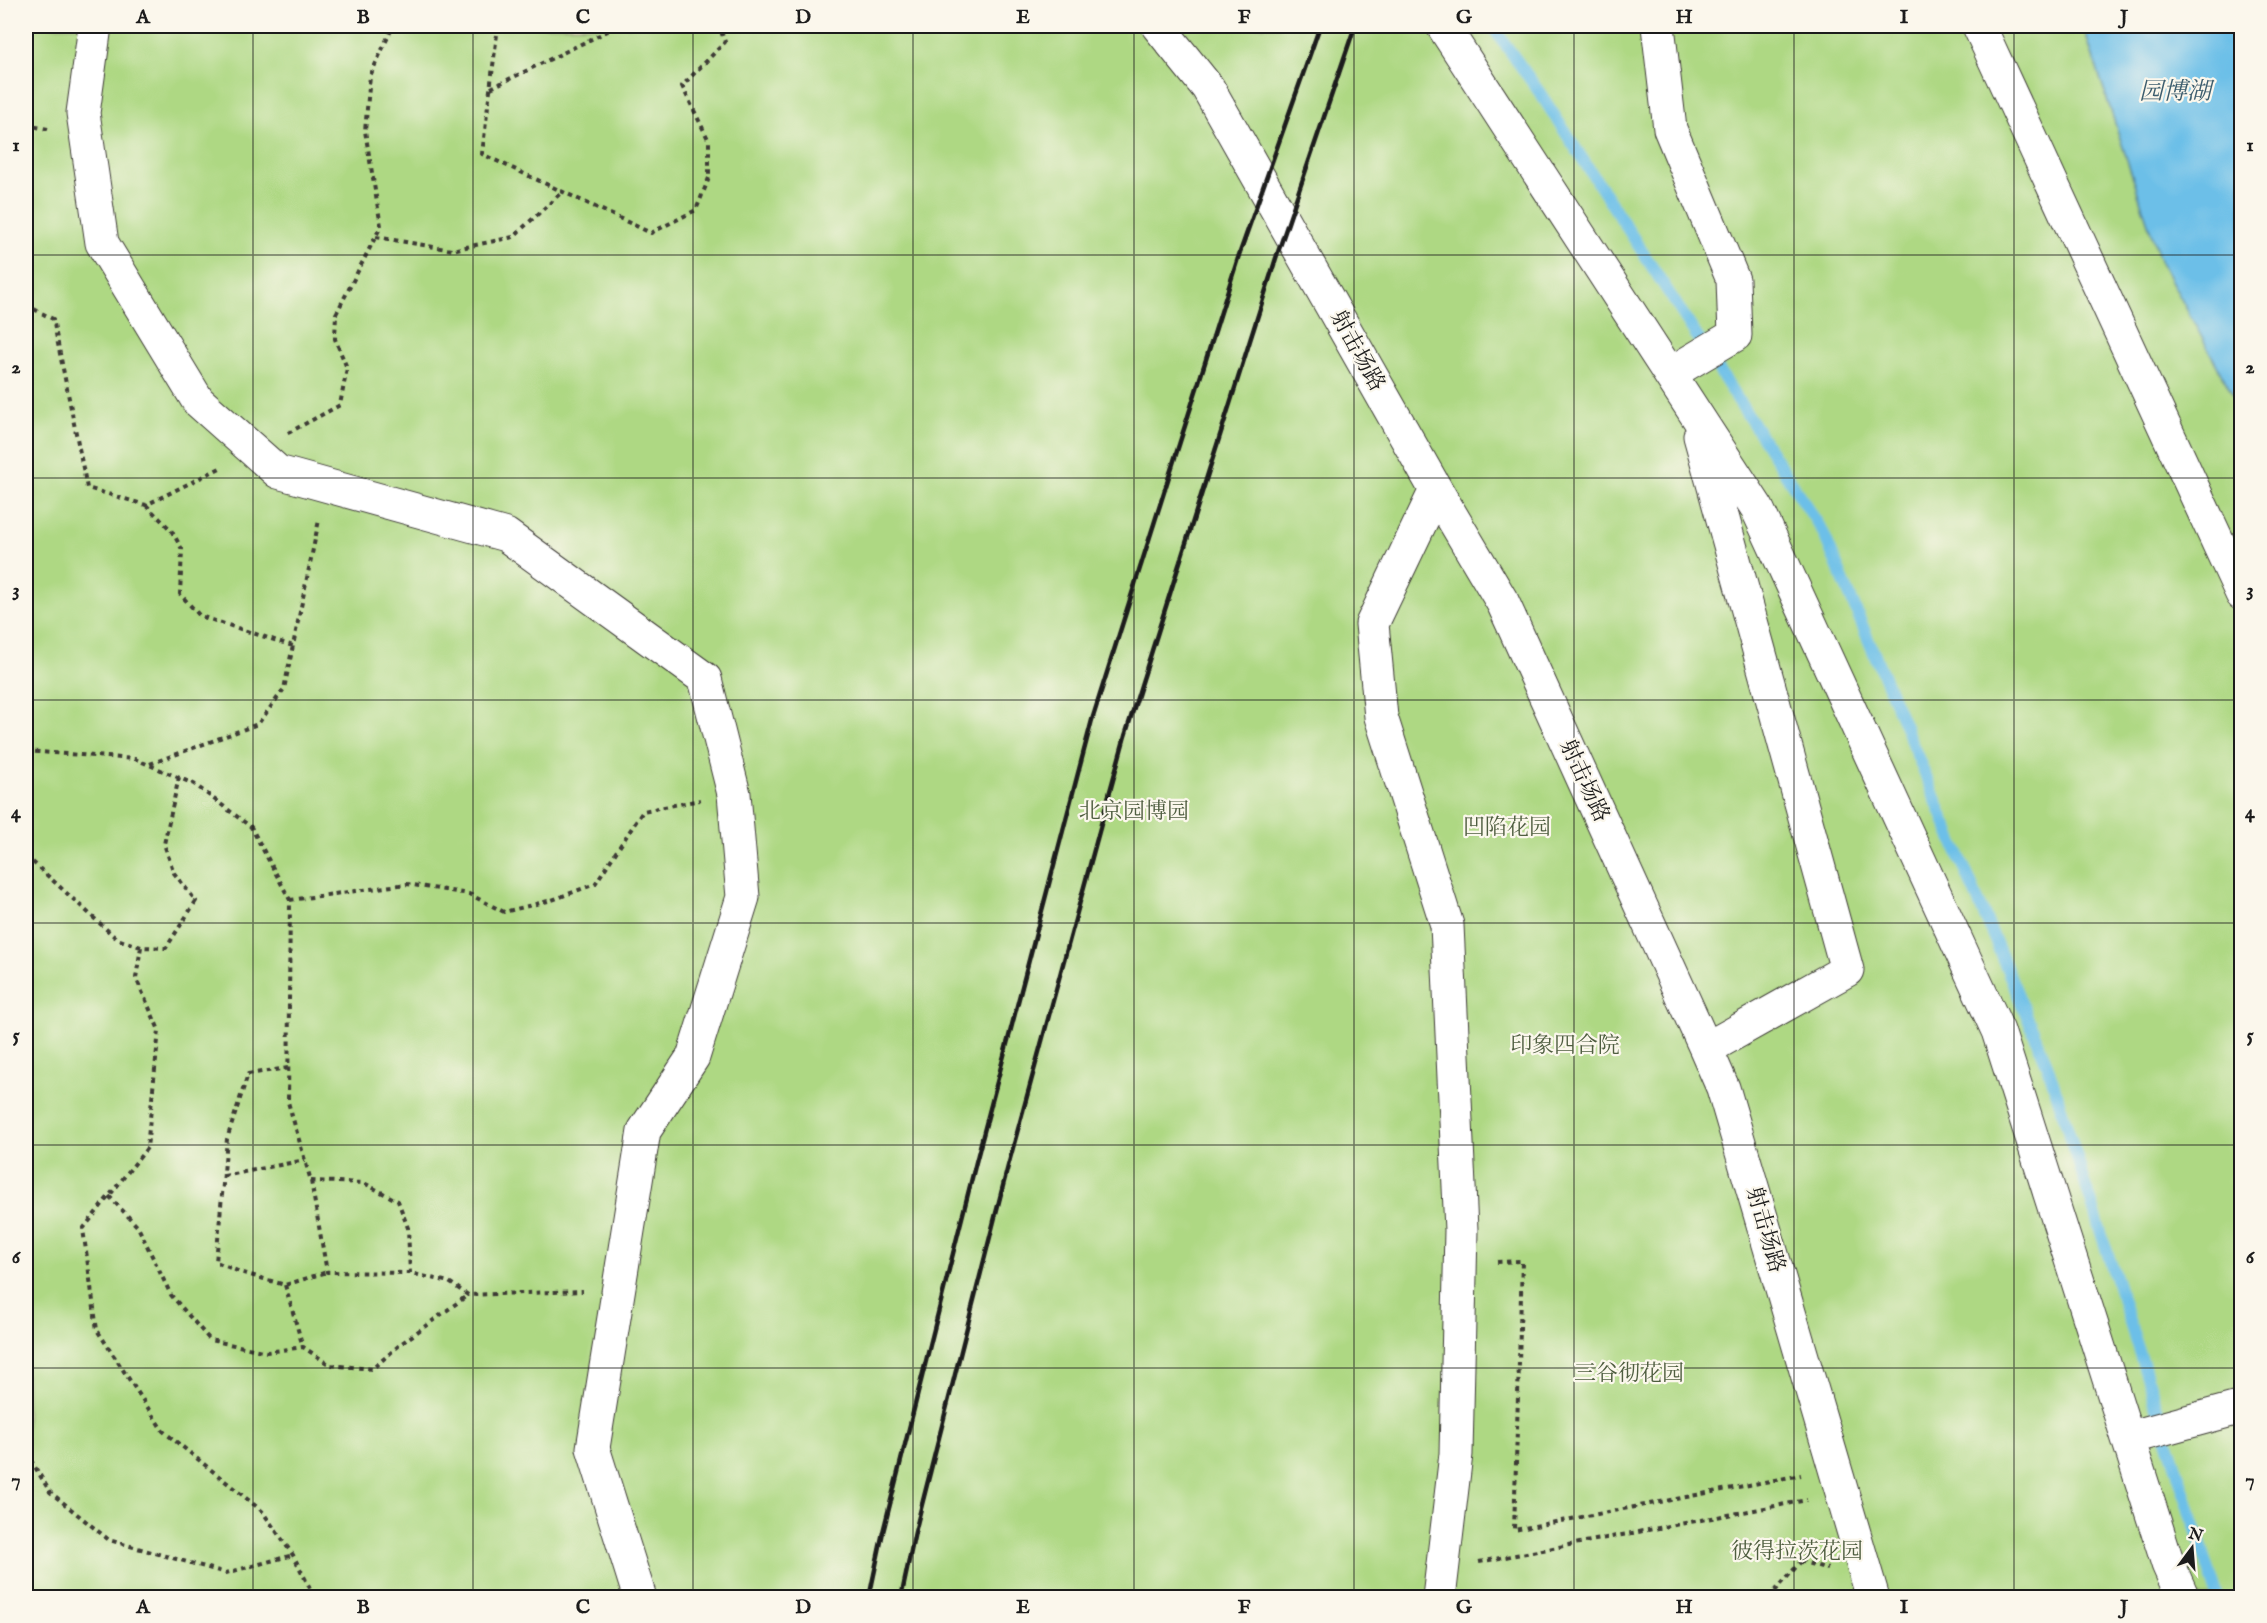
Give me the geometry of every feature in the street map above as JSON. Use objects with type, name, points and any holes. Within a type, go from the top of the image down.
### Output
[{"type":"street","points":[[95,26],[82,113],[102,243],[198,401],[278,472],[506,535],[705,679],[734,794],[743,897],[693,1057],[644,1131],[593,1448],[640,1598]]},
{"type":"street","name":"射击场路","points":[[1158,26],[1208,88],[1436,490],[1503,603],[1706,1049],[1723,1088],[1873,1598]]},
{"type":"street","points":[[1443,26],[1757,508],[1998,1031],[2168,1564],[2183,1598]]},
{"type":"street","points":[[1658,26],[1670,129],[1733,280],[1735,335],[1671,373]]},
{"type":"street","points":[[1978,26],[2241,594]]},
{"type":"street","points":[[1691,404],[1847,970],[1706,1049]]},
{"type":"street","points":[[1436,490],[1372,624],[1382,717],[1447,925],[1461,1230],[1456,1454],[1441,1583]]},
{"type":"street","points":[[2128,1438],[2241,1407]]},
{"type":"path","points":[[146,505],[255,451],[340,405],[347,368],[335,339],[336,314],[381,226],[365,131],[370,76],[393,26]]},
{"type":"path","points":[[498,26],[482,154],[651,233],[696,210],[709,178],[709,141],[682,86],[725,42],[719,26]]},
{"type":"path","points":[[490,88],[618,26]]},
{"type":"path","points":[[376,237],[452,250],[513,237],[562,191]]},
{"type":"path","points":[[26,305],[53,318],[87,488],[146,505],[171,530],[182,549],[180,594],[200,616],[293,646]]},
{"type":"path","points":[[149,765],[258,724],[284,689],[326,486]]},
{"type":"path","points":[[26,751],[135,759],[194,784],[251,827],[290,900],[288,1102],[311,1181],[327,1272]]},
{"type":"path","points":[[26,856],[117,939],[141,947],[166,948],[196,901],[174,873],[164,844],[179,777]]},
{"type":"path","points":[[290,900],[407,884],[469,894],[504,912],[552,900],[595,884],[643,811],[734,794]]},
{"type":"path","points":[[141,947],[136,978],[159,1030],[147,1148],[82,1229],[97,1330],[163,1431],[262,1511],[292,1555],[315,1598]]},
{"type":"path","points":[[288,1068],[248,1074],[227,1139],[216,1262],[240,1272],[285,1285],[327,1272],[410,1273],[449,1282],[468,1294],[619,1290]]},
{"type":"path","points":[[224,1176],[305,1160]]},
{"type":"path","points":[[311,1181],[364,1183],[398,1201],[408,1228],[410,1273]]},
{"type":"path","points":[[109,1196],[138,1227],[171,1295],[210,1340],[267,1352],[303,1347]]},
{"type":"path","points":[[1460,1265],[1522,1261],[1514,1530],[1806,1474]]},
{"type":"path","points":[[285,1285],[303,1347],[330,1365],[372,1369],[402,1343],[468,1294]]},
{"type":"path","points":[[26,1452],[50,1492],[109,1540],[226,1574],[292,1555]]},
{"type":"path","points":[[1441,1583],[1846,1501]]},
{"type":"path","points":[[1769,1598],[1846,1501]]},
{"type":"green space","name":"北京园博园","points":[[26,26],[2241,26],[2241,1597],[26,1598]]},
{"type":"water","name":"园博湖","points":[[2083,26],[2241,26],[2241,410],[2160,260]]},
{"type":"waterway","points":[[1492,26],[1540,93],[1823,532],[2047,1064],[2218,1598]]},
{"type":"railway","points":[[869,1598],[883,1532],[976,1162],[1092,720],[1239,255],[1320,26]]},
{"type":"railway","points":[[901,1598],[915,1532],[1008,1166],[1125,736],[1277,255],[1355,26]]},
{"type":"park label","name":"凹陷花园","points":[[1507,828]]},
{"type":"park label","name":"印象四合院","points":[[1565,1046]]},
{"type":"park label","name":"三谷彻花园","points":[[1629,1374]]},
{"type":"park label","name":"彼得拉茨花园","points":[[1797,1552]]}]
